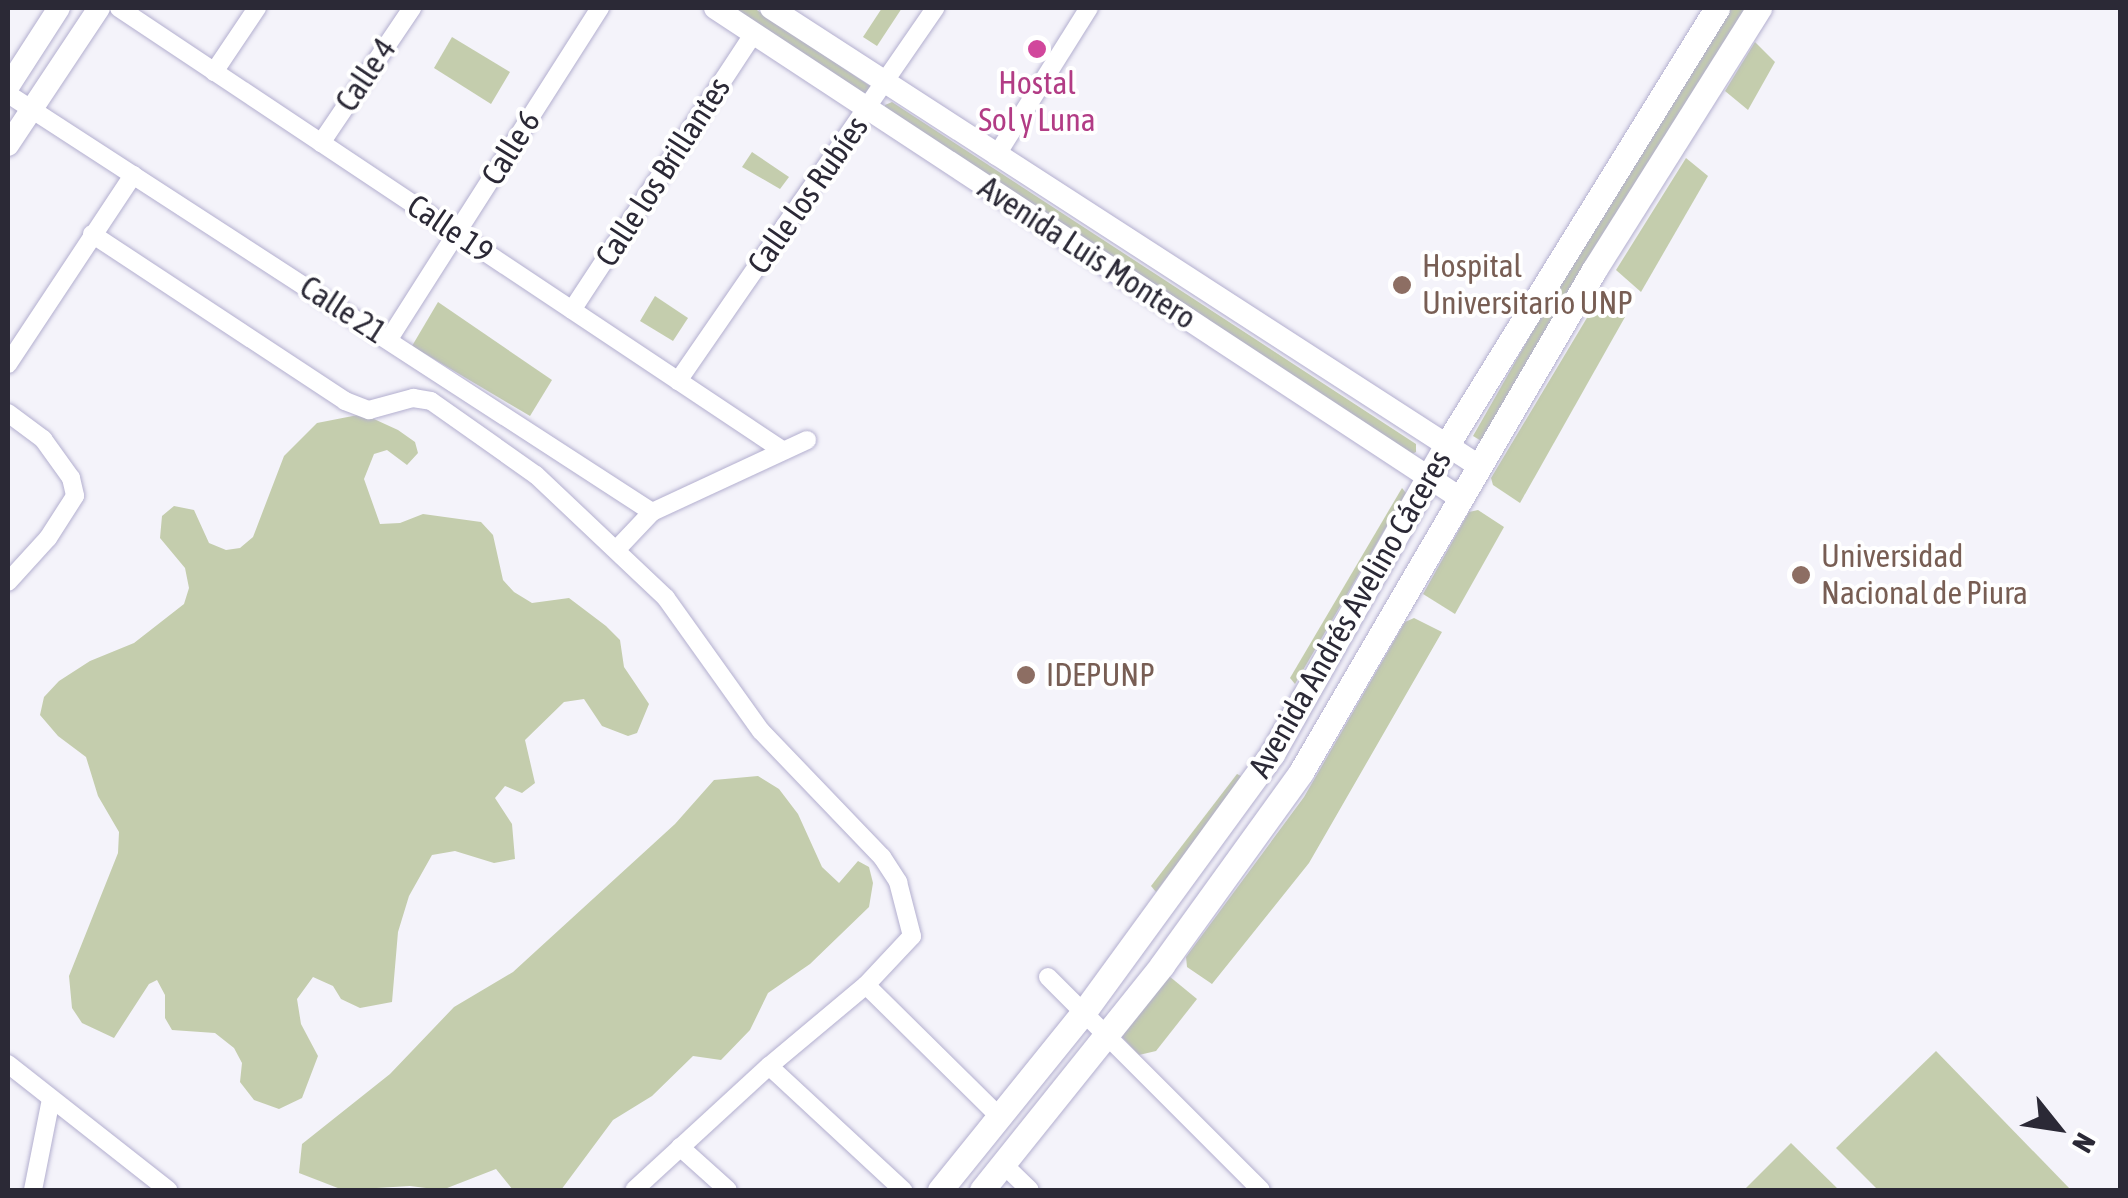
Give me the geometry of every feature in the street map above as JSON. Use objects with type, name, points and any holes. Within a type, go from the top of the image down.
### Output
[{"type":"highway","name":"Avenida Andrés Avelino Cáceres","points":[[940,1190],[1083,1014],[1272,754],[1446,446],[1717,8]]},
{"type":"highway","name":"Avenida Andrés Avelino Cáceres","points":[[982,1190],[1238,866],[1302,772],[1479,466],[1759,8]]},
{"type":"main road","points":[[8,90],[58,8]]},
{"type":"main road","points":[[8,145],[99,8]]},
{"type":"main road","name":"Avenida Luis Montero","points":[[714,8],[1460,498]]},
{"type":"main road","name":"Avenida Luis Montero","points":[[771,8],[1479,466]]},
{"type":"street","name":"Calle 19","points":[[119,8],[782,450]]},
{"type":"street","points":[[214,72],[257,8]]},
{"type":"street","name":"Calle 4","points":[[320,143],[412,8]]},
{"type":"street","name":"Calle 6","points":[[389,339],[600,8]]},
{"type":"street","name":"Calle los Rubíes","points":[[678,380],[935,8]]},
{"type":"street","points":[[996,156],[1089,8]]},
{"type":"street","name":"Calle los Brillantes","points":[[572,310],[754,33]]},
{"type":"street","name":"Calle 21","points":[[8,90],[32,110],[652,512]]},
{"type":"street","points":[[8,364],[133,175]]},
{"type":"street","points":[[92,234],[345,401],[369,410],[413,398],[438,406],[536,475],[666,598],[761,731],[882,857],[898,882],[912,936],[866,985],[769,1066],[634,1190]]},
{"type":"street","points":[[8,413],[42,439],[71,478],[75,496],[48,538],[8,582]]},
{"type":"street","points":[[617,549],[652,512],[807,440]]},
{"type":"street","points":[[1048,977],[1260,1190]]},
{"type":"street","points":[[866,985],[999,1116]]},
{"type":"street","points":[[8,1064],[164,1189]]},
{"type":"street","points":[[769,1066],[902,1190]]},
{"type":"street","points":[[33,1190],[52,1099]]},
{"type":"street","points":[[680,1147],[728,1190]]},
{"type":"street","points":[[1003,1164],[1030,1190]]},
{"type":"green space","points":[[729,8],[754,8],[873,88],[866,97]]},
{"type":"green space","points":[[882,8],[902,8],[877,46],[863,37]]},
{"type":"green space","points":[[1729,8],[1747,8],[1483,442],[1473,436],[1600,213]]},
{"type":"green space","points":[[452,37],[510,72],[491,104],[434,68]]},
{"type":"green space","points":[[1755,42],[1775,62],[1748,110],[1725,91]]},
{"type":"green space","points":[[892,102],[1416,444],[1416,452],[1410,455],[886,114],[885,105]]},
{"type":"green space","points":[[752,152],[789,177],[780,189],[742,167]]},
{"type":"green space","points":[[1686,158],[1708,176],[1641,292],[1616,270]]},
{"type":"green space","points":[[655,296],[688,318],[673,341],[640,321]]},
{"type":"green space","points":[[1605,301],[1625,317],[1520,503],[1493,485],[1491,478],[1594,306]]},
{"type":"green space","points":[[438,302],[552,380],[530,416],[412,346]]},
{"type":"green space","points":[[363,414],[415,442],[418,453],[407,465],[387,450],[374,454],[364,479],[380,524],[400,523],[423,514],[481,522],[493,535],[503,580],[514,592],[532,603],[569,598],[606,626],[620,640],[624,667],[649,704],[637,733],[628,736],[602,726],[584,699],[564,702],[525,740],[535,783],[522,793],[505,786],[495,798],[512,824],[515,859],[494,863],[455,851],[432,855],[409,896],[398,932],[392,1002],[360,1008],[341,999],[333,986],[313,977],[297,999],[301,1024],[318,1056],[302,1098],[279,1109],[254,1100],[240,1082],[242,1063],[234,1048],[215,1033],[172,1030],[165,1018],[165,995],[157,980],[149,984],[114,1038],[82,1023],[72,1008],[69,976],[118,853],[119,832],[98,796],[86,757],[58,736],[40,715],[44,697],[59,681],[90,661],[134,643],[184,604],[189,588],[185,568],[160,538],[162,516],[174,506],[194,510],[209,543],[226,550],[240,548],[253,537],[284,456],[317,423]]},
{"type":"green space","points":[[1402,488],[1406,493],[1295,684],[1290,678]]},
{"type":"green space","points":[[1478,510],[1504,527],[1455,614],[1423,594],[1469,512]]},
{"type":"green space","points":[[1414,618],[1442,632],[1309,863],[1212,984],[1187,967],[1186,957],[1304,797],[1405,622]]},
{"type":"green space","points":[[1237,774],[1243,777],[1156,892],[1151,886]]},
{"type":"green space","points":[[758,776],[779,789],[798,814],[822,867],[839,883],[858,861],[869,867],[873,883],[869,907],[810,964],[768,993],[750,1030],[721,1060],[693,1056],[652,1096],[613,1120],[561,1190],[513,1190],[496,1169],[442,1190],[410,1186],[343,1190],[299,1173],[302,1144],[390,1074],[454,1007],[513,972],[675,824],[714,780]]},
{"type":"green space","points":[[1169,976],[1197,999],[1156,1051],[1139,1055],[1120,1035]]},
{"type":"green space","points":[[1936,1051],[2071,1190],[1878,1190],[1836,1148]]},
{"type":"green space","points":[[1791,1143],[1839,1190],[1744,1190]]},
{"type":"place","name":"Hostal Sol y Luna","points":[[1037,49]]},
{"type":"place","name":"Hospital Universitario UNP","points":[[1402,285]]},
{"type":"place","name":"Universidad Nacional de Piura","points":[[1801,575]]},
{"type":"place","name":"IDEPUNP","points":[[1026,675]]}]
